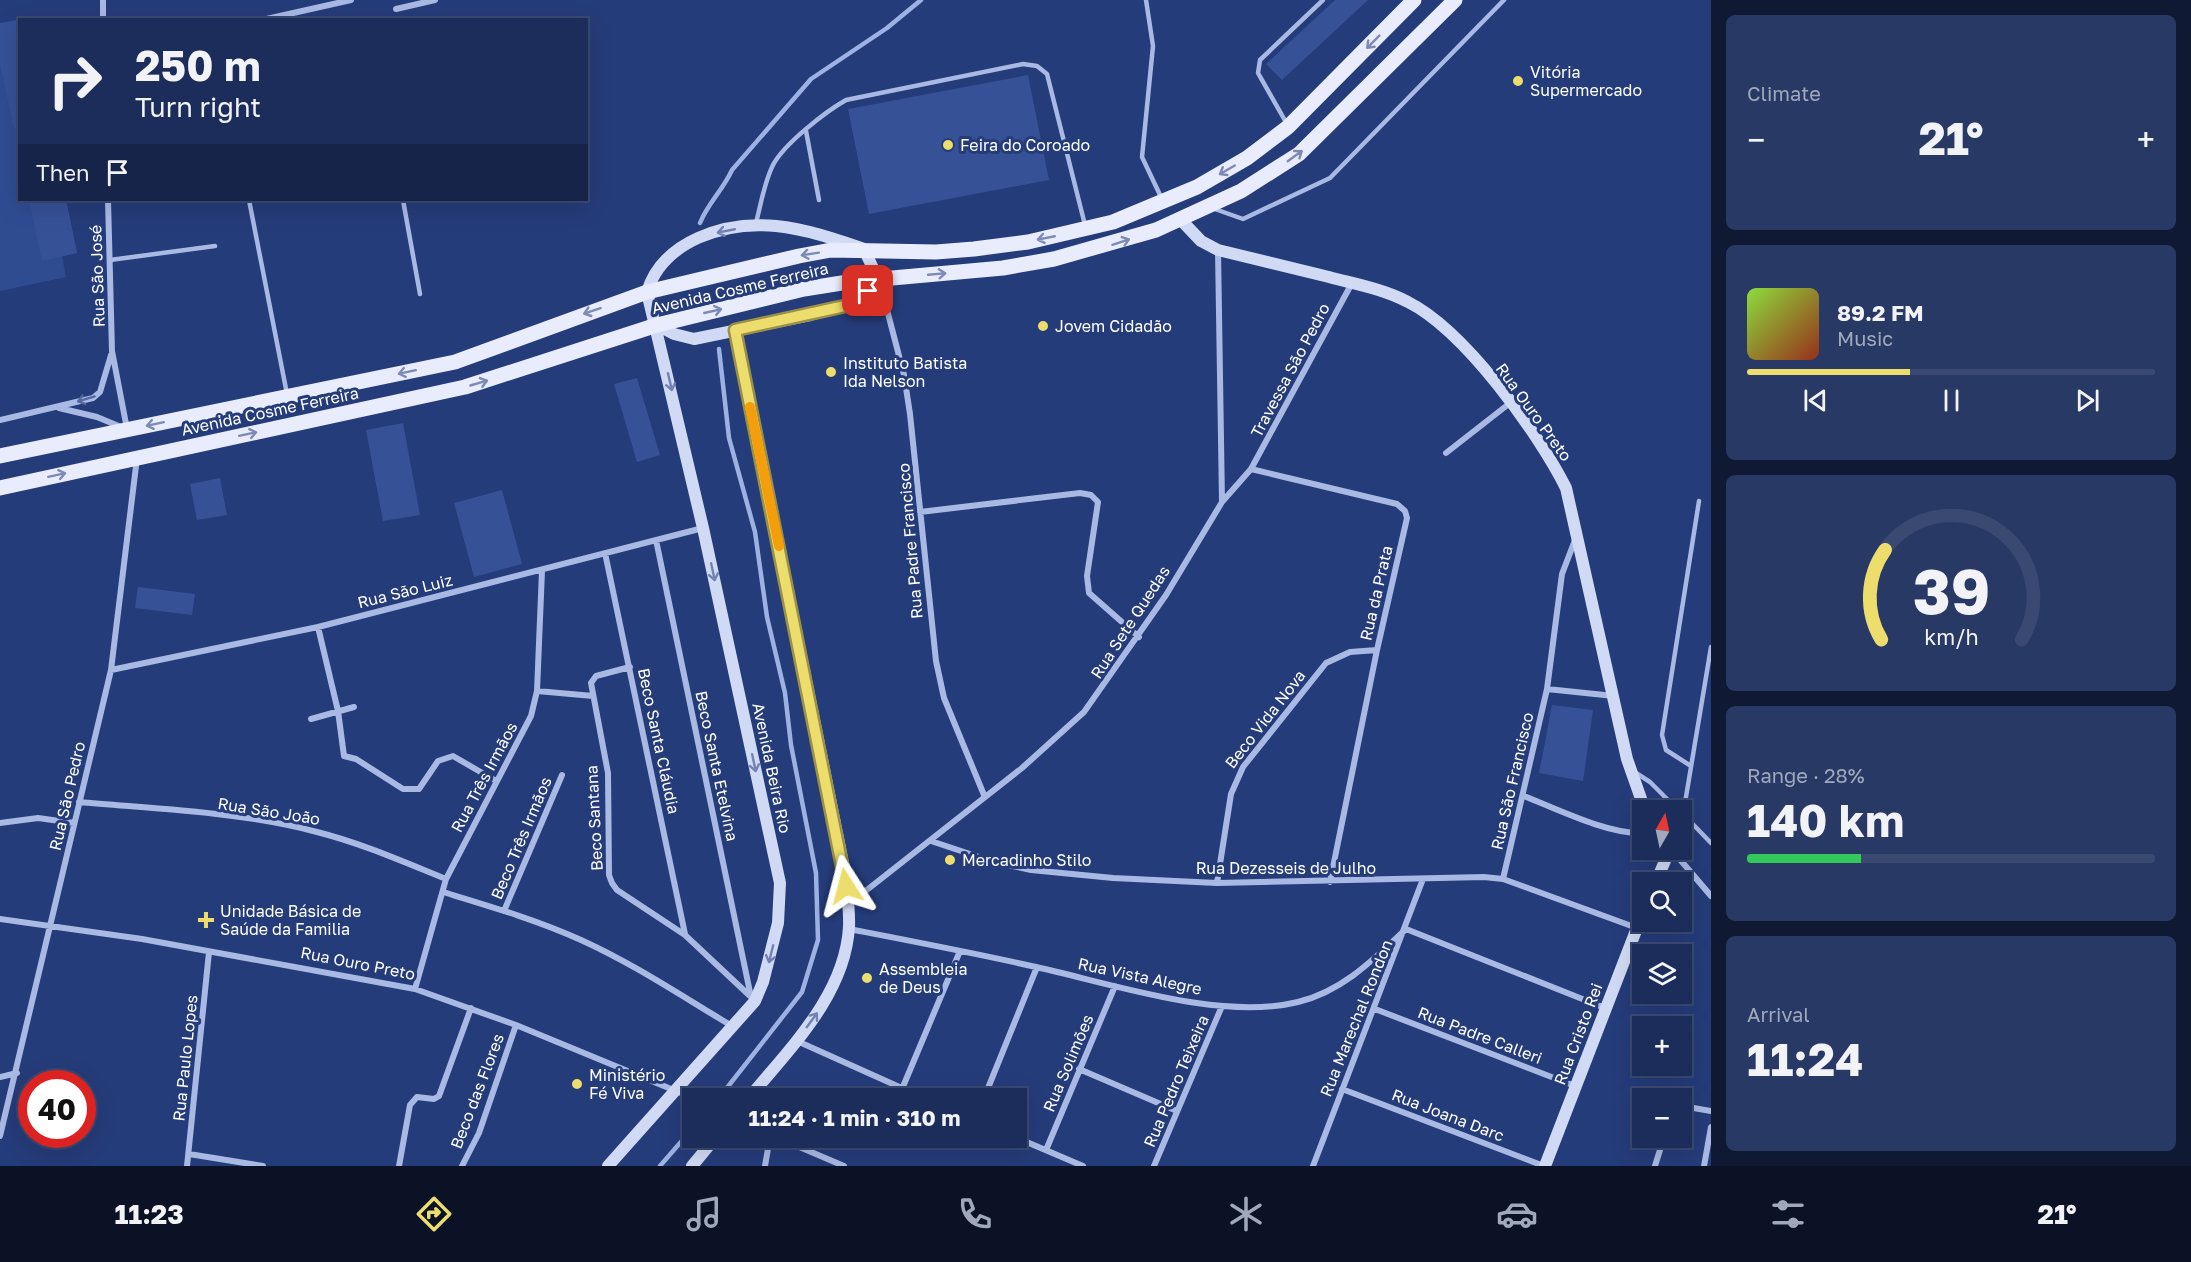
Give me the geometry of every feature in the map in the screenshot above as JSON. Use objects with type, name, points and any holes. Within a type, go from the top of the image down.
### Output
[{"type":"main road","name":"Avenida Cosme Ferreira","points":[[0,488],[465,387],[657,325],[804,289],[878,279],[1003,268],[1054,259],[1114,244],[1181,220],[1241,191],[1299,154],[1455,0]]},
{"type":"main road","name":"Avenida Cosme Ferreira","points":[[0,456],[464,359],[647,292],[798,256],[831,250],[936,252],[974,249],[1086,230],[1139,213],[1197,187],[1247,158],[1288,127],[1410,1]]},
{"type":"street","points":[[103,0],[103,18]]},
{"type":"street","points":[[271,18],[351,0]]},
{"type":"street","points":[[396,9],[435,0]]},
{"type":"street","name":"Rua São José","points":[[108,201],[112,351],[127,430]]},
{"type":"street","name":"Rua Ouro Preto","points":[[1181,220],[1201,241],[1218,250],[1352,283],[1408,302],[1433,317],[1467,351],[1510,403],[1556,468],[1566,488],[1630,771],[1641,800]]},
{"type":"street","points":[[647,292],[656,270],[679,248],[711,234],[755,226],[811,232],[864,249],[878,279],[854,304],[694,339],[674,334],[657,325]]},
{"type":"street","points":[[1218,250],[1222,502]]},
{"type":"street","name":"Rua Padre Francisco","points":[[878,279],[904,375],[931,622],[944,698],[984,795]]},
{"type":"street","name":"Travessa São Pedro","points":[[1251,469],[1352,283]]},
{"type":"street","name":"Avenida Beira Rio","points":[[608,1166],[680,1092],[753,999],[766,974],[778,923],[780,883],[703,528],[657,325],[647,292]]},
{"type":"street","points":[[735,330],[844,868],[849,904],[849,929],[832,987],[797,1041],[757,1088]]},
{"type":"street","name":"Rua São José","points":[[0,420],[98,395],[112,351]]},
{"type":"street","points":[[1446,453],[1510,403]]},
{"type":"street","name":"Rua São José","points":[[55,407],[97,417],[127,430]]},
{"type":"street","name":"Rua São Pedro","points":[[0,1136],[17,1073],[111,670],[137,458]]},
{"type":"street","points":[[1222,502],[1251,469]]},
{"type":"street","name":"Rua da Prata","points":[[1251,469],[1397,504],[1405,510],[1407,519],[1377,650],[1330,882]]},
{"type":"street","points":[[920,512],[1080,493],[1091,495],[1098,502],[1086,585],[1089,593],[1138,637]]},
{"type":"street","name":"Rua Sete Quedas","points":[[849,904],[931,841],[984,795],[1061,735],[1084,712],[1138,637],[1222,502]]},
{"type":"street","name":"Rua São Luiz","points":[[111,670],[318,627],[703,528]]},
{"type":"street","name":"Rua São Francisco","points":[[1503,879],[1547,689],[1562,574],[1578,535]]},
{"type":"street","name":"Beco Santa Etelvina","points":[[656,540],[753,999]]},
{"type":"street","name":"Beco Santa Cláudia","points":[[605,553],[685,935]]},
{"type":"street","name":"Rua Três Irmãos","points":[[414,989],[447,879],[531,716],[537,691],[542,571]]},
{"type":"street","points":[[318,627],[338,711],[344,756],[356,759],[404,789],[419,789],[438,761],[453,756],[496,781]]},
{"type":"street","name":"Beco Vida Nova","points":[[1217,883],[1231,794],[1244,767],[1326,663],[1350,652],[1377,650]]},
{"type":"street","points":[[537,691],[593,696],[591,683],[596,676],[630,667]]},
{"type":"street","points":[[1547,689],[1614,696]]},
{"type":"street","name":"Beco Santana","points":[[593,696],[608,773],[609,875],[617,890],[685,935],[753,999]]},
{"type":"street","points":[[311,719],[354,707]]},
{"type":"street","name":"Beco Três Irmãos","points":[[504,911],[562,775]]},
{"type":"street","points":[[1524,796],[1632,833]]},
{"type":"street","name":"Rua São João","points":[[80,802],[251,820],[315,831],[355,843],[447,879]]},
{"type":"street","points":[[0,823],[38,818],[74,823]]},
{"type":"street","name":"Rua Dezesseis de Julho","points":[[931,841],[994,862],[1031,870],[1113,878],[1217,883],[1484,877],[1503,879],[1632,926]]},
{"type":"street","points":[[1680,860],[1711,896]]},
{"type":"street","name":"Rua Marechal Rondon","points":[[1313,1166],[1375,1010],[1423,879]]},
{"type":"street","points":[[443,892],[504,911],[580,940],[616,957],[733,1026]]},
{"type":"street","name":"Rua Ouro Preto","points":[[0,919],[50,925],[414,989],[516,1025],[680,1092]]},
{"type":"street","name":"Rua Vista Alegre","points":[[849,929],[1037,967],[1115,986],[1222,1006],[1272,1007],[1326,992],[1370,963],[1406,929]]},
{"type":"street","points":[[1406,929],[1605,1008]]},
{"type":"street","name":"Rua Cristo Rei","points":[[1544,1166],[1635,932]]},
{"type":"street","points":[[902,1088],[960,951]]},
{"type":"street","name":"Rua Paulo Lopes","points":[[186,1166],[209,952]]},
{"type":"street","points":[[988,1088],[1037,967]]},
{"type":"street","name":"Rua Solimões","points":[[1046,1150],[1115,986]]},
{"type":"street","name":"Rua Pedro Teixeira","points":[[1154,1166],[1222,1006]]},
{"type":"street","points":[[399,1166],[410,1105],[417,1097],[434,1099],[439,1096],[471,1008]]},
{"type":"street","name":"Rua Padre Calleri","points":[[1375,1010],[1575,1086]]},
{"type":"street","name":"Beco das Flores","points":[[462,1166],[479,1133],[516,1025]]},
{"type":"street","points":[[797,1041],[900,1088]]},
{"type":"street","points":[[1079,1069],[1177,1111]]},
{"type":"street","points":[[0,1077],[17,1073]]},
{"type":"street","name":"Rua Joana Darc","points":[[1342,1089],[1544,1166]]},
{"type":"street","points":[[1692,1108],[1711,1111]]},
{"type":"street","points":[[1704,1166],[1711,1127]]},
{"type":"street","points":[[1027,1142],[1083,1166]]},
{"type":"street","points":[[692,1166],[707,1148]]},
{"type":"street","points":[[765,1166],[768,1148]]},
{"type":"street","points":[[802,1148],[844,1166]]},
{"type":"street","points":[[1655,1166],[1661,1148]]},
{"type":"street","points":[[189,1154],[263,1166]]},
{"type":"lane","points":[[1146,0],[1153,46],[1142,158],[1164,202]]},
{"type":"lane","points":[[1288,127],[1257,67],[1260,60],[1323,0]]},
{"type":"lane","points":[[1207,207],[1243,219],[1330,178],[1504,0]]},
{"type":"lane","points":[[755,226],[774,163],[834,107],[846,100],[1023,64],[1037,66],[1047,74],[1086,230]]},
{"type":"lane","points":[[806,131],[819,200]]},
{"type":"lane","points":[[249,201],[288,397]]},
{"type":"lane","points":[[403,201],[420,294]]},
{"type":"lane","points":[[110,260],[215,246]]},
{"type":"lane","points":[[1691,766],[1666,750],[1662,735],[1699,501]]},
{"type":"lane","points":[[1683,800],[1691,766],[1711,647]]},
{"type":"lane","points":[[1630,771],[1640,773],[1668,800]]},
{"type":"lane","points":[[1692,823],[1711,843]]},
{"type":"shaded area","points":[[18,20],[18,201],[66,201],[77,253],[62,256],[66,277],[0,291],[0,23]]},
{"type":"building","points":[[1335,0],[1368,0],[1282,80],[1266,64]]},
{"type":"building","points":[[18,20],[18,128],[14,129],[0,63],[0,23]]},
{"type":"building","name":"Feira do Coroado","points":[[1028,75],[1049,180],[869,214],[848,109]]},
{"type":"building","points":[[29,201],[66,201],[77,253],[42,261]]},
{"type":"building","points":[[637,378],[660,455],[637,462],[614,384]]},
{"type":"building","points":[[403,423],[420,515],[383,521],[366,430]]},
{"type":"building","points":[[220,478],[227,515],[197,520],[190,484]]},
{"type":"building","points":[[502,490],[522,564],[474,577],[454,503]]},
{"type":"building","points":[[138,587],[195,594],[192,615],[135,608]]},
{"type":"building","points":[[1552,705],[1593,710],[1583,781],[1539,773]]},
{"type":"waterway","points":[[700,223],[732,170],[811,79],[887,28],[921,0]]},
{"type":"waterway","points":[[719,349],[729,438],[755,532],[767,617],[785,693],[791,745],[816,873],[818,940],[802,992],[727,1088]]},
{"type":"waterway","points":[[660,1166],[682,1141]]},
{"type":"slow traffic","points":[[750,407],[779,546]]},
{"type":"place","name":"Vitória Supermercado","points":[[1518,81]]},
{"type":"place","name":"Feira do Coroado","points":[[948,145]]},
{"type":"place","name":"Jovem Cidadão","points":[[1043,326]]},
{"type":"place","name":"Instituto Batista Ida Nelson","points":[[831,372]]},
{"type":"place","name":"Mercadinho Stilo","points":[[950,860]]},
{"type":"place","name":"Unidade Básica de Saúde da Familia","points":[[206,920]]},
{"type":"place","name":"Assembleia de Deus","points":[[867,978]]},
{"type":"place","name":"Ministério Fé Viva","points":[[577,1084]]},
{"type":"route","points":[[846,886],[735,330],[854,304],[868,291]]}]
